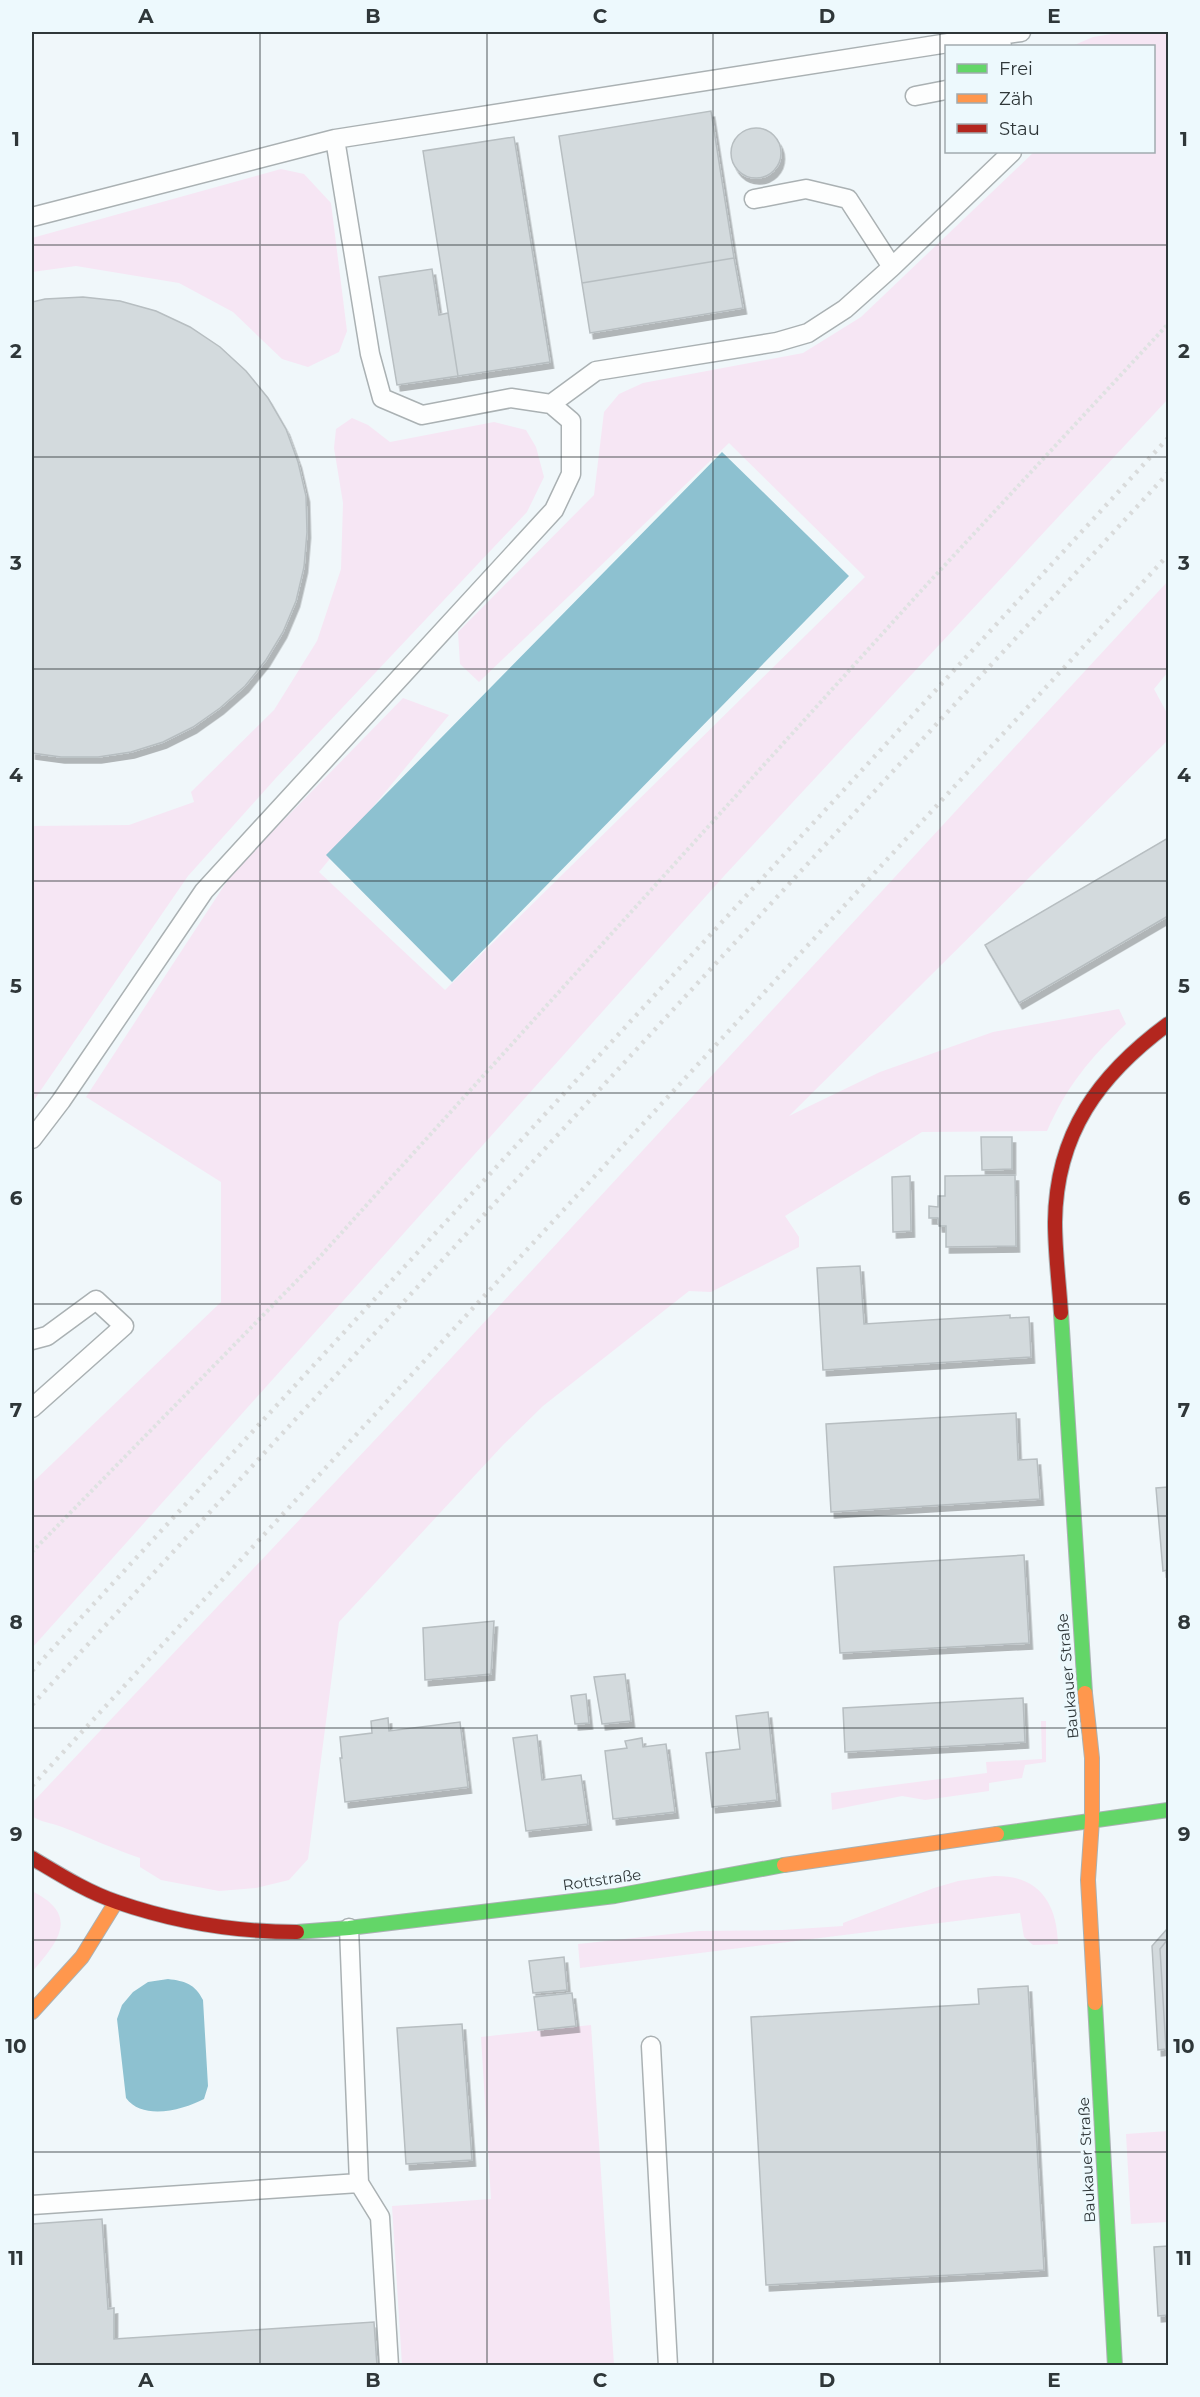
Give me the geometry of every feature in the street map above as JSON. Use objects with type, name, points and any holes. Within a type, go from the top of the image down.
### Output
[{"type":"street","name":"Baukauer Straße","points":[[1115,2366],[1088,1880],[1092,1820],[1092,1758],[1083,1672],[1055,1221],[1058,1188],[1071,1139],[1088,1102],[1112,1071],[1142,1042],[1168,1024]]},
{"type":"street","name":"Rottstraße","points":[[32,1858],[70,1881],[116,1902],[179,1920],[231,1929],[295,1932],[349,1928],[615,1896],[825,1858],[1168,1810]]},
{"type":"street","points":[[32,2012],[82,1957],[116,1902]]},
{"type":"lane","points":[[970,45],[997,41],[1020,32]]},
{"type":"lane","points":[[32,218],[334,139],[945,49]]},
{"type":"lane","points":[[915,96],[945,90]]},
{"type":"lane","points":[[32,1139],[61,1101],[204,891],[554,510],[571,474],[571,421],[551,404],[511,398],[422,415],[382,398],[370,354],[334,139]]},
{"type":"lane","points":[[551,404],[596,371],[777,342],[808,333],[845,309],[1011,153]]},
{"type":"lane","points":[[754,199],[806,189],[848,199],[892,267]]},
{"type":"lane","points":[[32,1340],[47,1336],[96,1300],[124,1326],[32,1408]]},
{"type":"lane","points":[[349,1928],[359,2183],[380,2217],[389,2366]]},
{"type":"lane","points":[[651,2046],[668,2366]]},
{"type":"lane","points":[[32,2205],[359,2183]]},
{"type":"path","points":[[32,1552],[317,1260],[920,592],[1168,324]]},
{"type":"shaded area","points":[[1124,32],[1168,32],[1168,399],[724,876],[32,1648],[32,1483],[221,1302],[221,1182],[86,1097],[233,872],[403,698],[449,715],[319,872],[445,990],[865,577],[729,443],[479,682],[460,664],[458,632],[594,495],[604,412],[619,394],[643,383],[803,353],[861,317],[1033,153],[1155,153],[1155,45],[1074,45],[1093,37]]},
{"type":"shaded area","points":[[281,169],[304,174],[331,203],[347,331],[339,352],[308,367],[282,359],[233,312],[179,283],[76,266],[32,272],[32,238]]},
{"type":"shaded area","points":[[352,418],[368,425],[390,442],[494,422],[526,430],[536,447],[544,477],[527,512],[275,779],[188,876],[32,1103],[32,826],[129,825],[194,802],[191,792],[274,710],[317,641],[341,569],[343,503],[334,448],[336,429]]},
{"type":"shaded area","points":[[1168,581],[1168,672],[1154,689],[1168,715],[1168,740],[789,1116],[880,1072],[993,1032],[1119,1009],[1126,1024],[1080,1073],[1047,1131],[922,1132],[785,1216],[799,1237],[799,1247],[711,1292],[689,1291],[543,1406],[503,1445],[339,1622],[308,1859],[289,1880],[256,1888],[219,1891],[161,1880],[140,1867],[140,1858],[32,1816],[32,1803],[405,1408]]},
{"type":"shaded area","points":[[1041,1721],[1046,1721],[1046,1762],[1025,1765],[1022,1778],[989,1783],[989,1791],[925,1800],[902,1796],[832,1810],[831,1793],[987,1773],[986,1762],[1042,1759]]},
{"type":"shaded area","points":[[994,1876],[1022,1880],[1042,1894],[1054,1916],[1058,1944],[1033,1945],[1024,1937],[1020,1913],[580,1968],[578,1944],[699,1931],[782,1930],[843,1926],[843,1923],[934,1888],[958,1881]]},
{"type":"shaded area","points":[[32,1891],[56,1909],[60,1919],[60,1929],[50,1950],[32,1972]]},
{"type":"shaded area","points":[[591,2025],[614,2365],[402,2365],[392,2206],[491,2199],[481,2037]]},
{"type":"shaded area","points":[[1168,2131],[1168,2222],[1131,2224],[1126,2134]]},
{"type":"water","points":[[722,452],[849,576],[452,982],[326,855]]},
{"type":"water","points":[[168,1979],[189,1984],[197,1990],[203,2000],[208,2086],[204,2099],[175,2110],[153,2111],[133,2105],[126,2098],[117,2019],[122,2005],[133,1992],[148,1982]]},
{"type":"building","points":[[711,111],[734,258],[582,283],[559,136]]},
{"type":"building","points":[[756,128],[774,135],[781,153],[774,171],[756,178],[738,171],[731,153],[738,135]]},
{"type":"building","points":[[514,137],[550,362],[458,376],[423,151]]},
{"type":"building","points":[[734,258],[743,308],[590,333],[582,283]]},
{"type":"building","points":[[432,269],[439,315],[448,313],[458,376],[397,385],[379,277]]},
{"type":"building","points":[[83,297],[120,301],[156,311],[190,327],[220,347],[246,371],[268,398],[286,429],[298,462],[306,496],[307,532],[304,567],[296,601],[283,632],[266,660],[245,686],[193,727],[163,742],[131,752],[98,757],[61,757],[32,753],[32,302]]},
{"type":"building","points":[[1168,838],[1168,916],[1019,1003],[985,945]]},
{"type":"building","points":[[981,1137],[1012,1137],[1012,1169],[982,1170]]},
{"type":"building","points":[[1015,1175],[1016,1246],[946,1247],[946,1226],[939,1226],[938,1218],[929,1218],[929,1206],[938,1207],[938,1196],[945,1196],[945,1176]]},
{"type":"building","points":[[910,1176],[911,1231],[893,1232],[892,1177]]},
{"type":"building","points":[[860,1266],[864,1324],[1010,1315],[1010,1318],[1029,1317],[1031,1357],[823,1370],[817,1268]]},
{"type":"building","points":[[1016,1413],[1018,1460],[1037,1459],[1040,1499],[831,1512],[826,1424]]},
{"type":"building","points":[[1168,1487],[1168,1570],[1163,1571],[1156,1488]]},
{"type":"building","points":[[1024,1555],[1029,1643],[840,1653],[834,1567]]},
{"type":"building","points":[[494,1621],[491,1674],[425,1680],[423,1628]]},
{"type":"building","points":[[625,1674],[631,1721],[602,1724],[594,1677]]},
{"type":"building","points":[[586,1694],[589,1723],[575,1724],[571,1696]]},
{"type":"building","points":[[1023,1698],[1025,1742],[845,1752],[843,1708]]},
{"type":"building","points":[[768,1712],[777,1800],[712,1807],[706,1753],[740,1749],[736,1716]]},
{"type":"building","points":[[388,1718],[389,1731],[460,1722],[468,1787],[345,1802],[340,1737],[372,1733],[371,1721]]},
{"type":"building","points":[[537,1735],[542,1780],[581,1775],[588,1824],[526,1831],[513,1738]]},
{"type":"building","points":[[642,1738],[643,1747],[666,1744],[675,1812],[613,1819],[605,1751],[627,1748],[625,1741]]},
{"type":"building","points":[[1167,1929],[1168,1939],[1160,1949],[1166,2049],[1158,2050],[1152,1946]]},
{"type":"building","points":[[1168,1939],[1168,2049],[1166,2049],[1160,1949]]},
{"type":"building","points":[[564,1957],[567,1990],[533,1993],[529,1961]]},
{"type":"building","points":[[1028,1986],[1044,2270],[766,2285],[751,2017],[979,2004],[978,1989]]},
{"type":"building","points":[[572,1993],[576,2026],[538,2030],[534,1997]]},
{"type":"building","points":[[462,2024],[472,2160],[406,2164],[397,2028]]},
{"type":"building","points":[[102,2219],[108,2309],[114,2308],[114,2339],[374,2322],[377,2366],[32,2366],[32,2224]]},
{"type":"building","points":[[1168,2246],[1168,2315],[1158,2316],[1154,2247]]},
{"type":"railway","points":[[32,1671],[1168,438]]},
{"type":"railway","points":[[32,1705],[1168,473]]},
{"type":"railway","points":[[32,1786],[1168,555]]},
{"type":"traffic: fast","points":[[1061,1313],[1085,1693]]},
{"type":"traffic: fast","points":[[997,1834],[1168,1810]]},
{"type":"traffic: fast","points":[[297,1932],[349,1928],[615,1896],[784,1865]]},
{"type":"traffic: fast","points":[[1095,2003],[1115,2366]]},
{"type":"traffic: slow","points":[[1085,1693],[1092,1758],[1092,1820],[1088,1880],[1095,2003]]},
{"type":"traffic: slow","points":[[784,1865],[997,1834]]},
{"type":"traffic: slow","points":[[32,2012],[82,1957],[116,1902]]},
{"type":"traffic: jam","points":[[1061,1313],[1055,1222],[1057,1190],[1063,1161],[1073,1134],[1086,1109],[1102,1086],[1121,1064],[1168,1024]]},
{"type":"traffic: jam","points":[[32,1858],[95,1893],[139,1909],[229,1928],[297,1932]]}]
